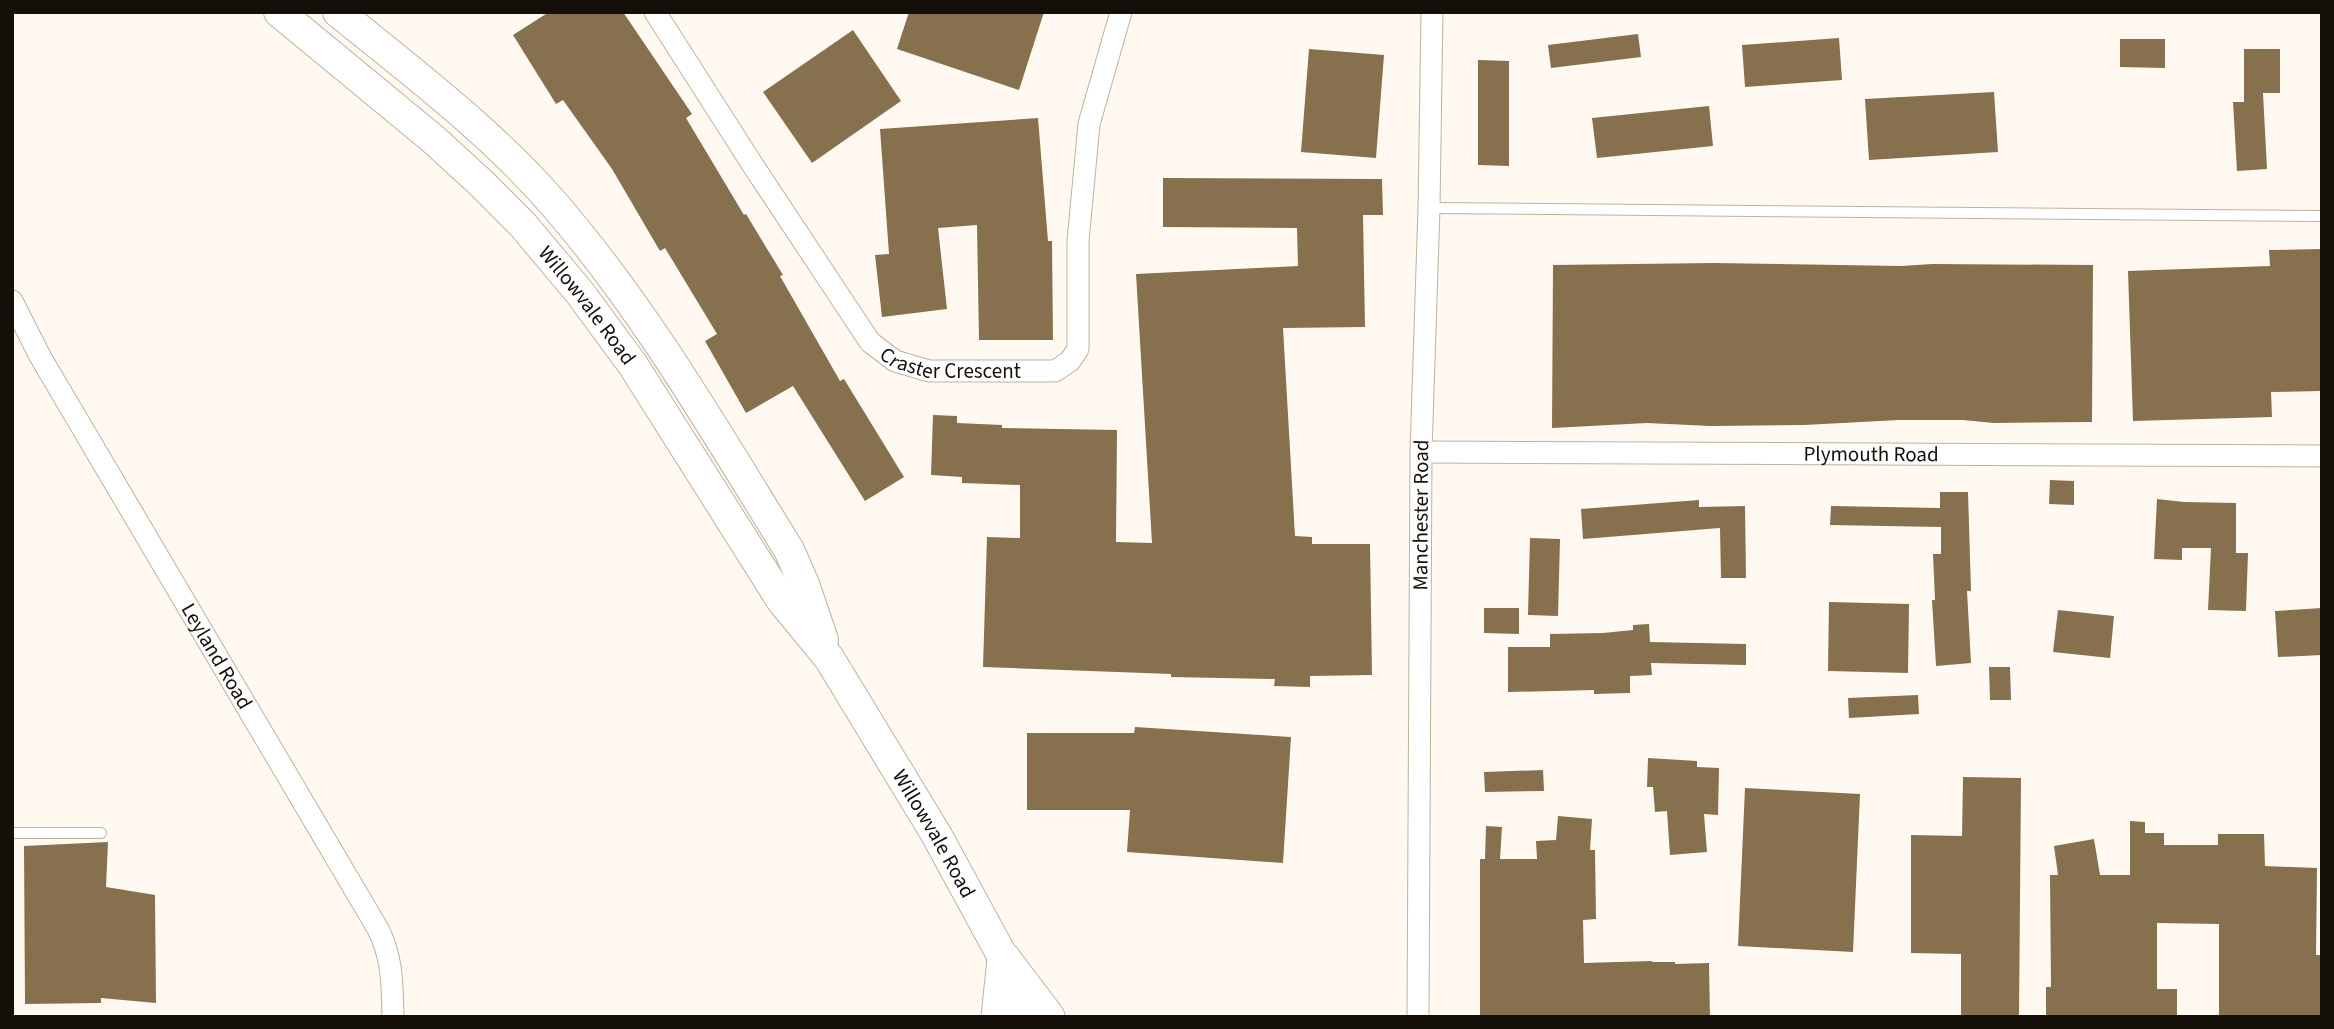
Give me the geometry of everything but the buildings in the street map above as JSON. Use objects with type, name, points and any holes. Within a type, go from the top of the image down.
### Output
[{"type":"highway","points":[[998,1017],[1004,959]]},
{"type":"highway","points":[[1004,959],[1048,1017]]},
{"type":"main road","name":"Willowvale Road","points":[[279,12],[433,139],[523,225],[580,293],[633,365],[761,571],[829,658],[936,834],[1004,959],[1025,1017]]},
{"type":"main road","name":"Willowvale Road","points":[[338,12],[451,104],[506,154],[552,202],[612,276],[662,346],[789,550],[804,584],[829,658]]},
{"type":"street","name":"Craster Crescent","points":[[655,12],[870,342],[895,361],[929,371],[1055,371],[1070,361],[1078,349],[1078,241],[1089,124],[1121,12]]},
{"type":"street","name":"Manchester Road","points":[[1418,1017],[1421,452],[1432,12]]},
{"type":"street","name":"Leyland Road","points":[[12,301],[41,358],[378,929],[388,948],[393,1017]]},
{"type":"street","name":"Plymouth Road","points":[[1421,452],[2322,456]]},
{"type":"lane","points":[[1429,208],[2322,216]]},
{"type":"lane","points":[[12,833],[101,832]]}]
